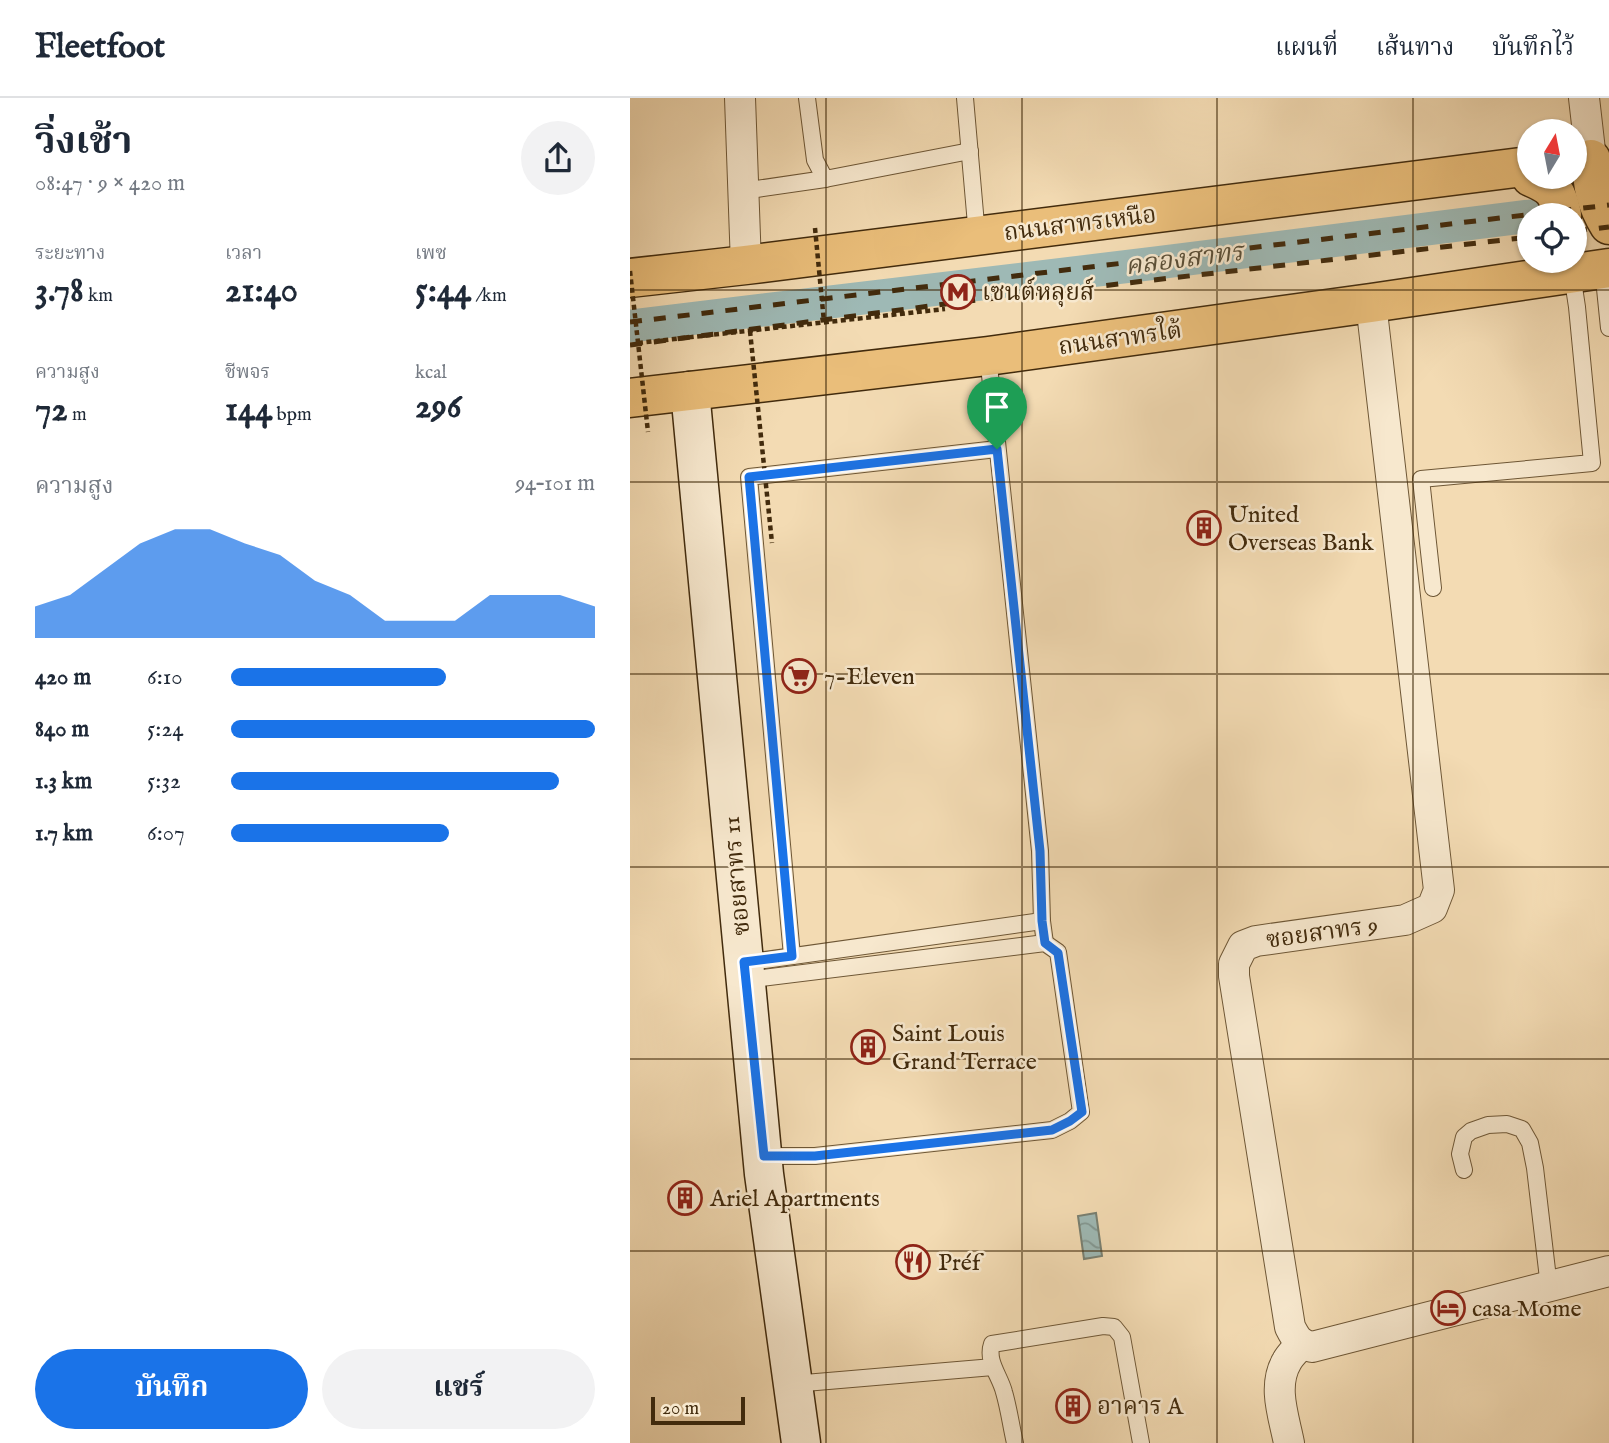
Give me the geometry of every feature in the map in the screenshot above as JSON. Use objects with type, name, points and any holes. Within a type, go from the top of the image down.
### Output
[{"type":"main road","points":[[1592,159],[1592,186],[1597,203],[1609,225]]},
{"type":"main road","name":"ถนนสาทรเหนือ","points":[[630,278],[1517,173]]},
{"type":"main road","name":"ถนนสาทรใต้","points":[[630,398],[988,356],[1371,303],[1558,273]]},
{"type":"street","points":[[740,98],[746,265]]},
{"type":"street","points":[[1584,98],[1592,159]]},
{"type":"street","name":"ซอยสาทร 9","points":[[1301,1344],[1290,1327],[1234,964],[1243,946],[1256,941],[1405,919],[1432,908],[1439,890],[1371,303]]},
{"type":"street","name":"ซอยสาทร 11","points":[[690,391],[765,1183],[801,1443]]},
{"type":"street","points":[[1289,1443],[1280,1402],[1279,1379],[1287,1361],[1301,1344],[1312,1347],[1609,1271]]},
{"type":"lane","points":[[807,98],[815,160],[825,179]]},
{"type":"lane","points":[[965,98],[977,236]]},
{"type":"lane","points":[[743,191],[825,179],[970,151]]},
{"type":"lane","points":[[1433,588],[1421,479],[1592,463],[1571,273]]},
{"type":"lane","points":[[1572,273],[1609,328]]},
{"type":"lane","points":[[988,356],[1040,851],[1045,943]]},
{"type":"lane","points":[[792,956],[749,477],[997,449]]},
{"type":"lane","points":[[745,971],[792,956],[1042,921]]},
{"type":"lane","points":[[745,971],[1045,943],[1058,953],[1082,1112],[1052,1130],[815,1156],[764,1156]]},
{"type":"lane","points":[[1464,1170],[1460,1154],[1464,1137],[1471,1131],[1488,1125],[1507,1124],[1522,1129],[1530,1143],[1535,1168],[1549,1287]]},
{"type":"lane","points":[[1015,1443],[1004,1389],[993,1367],[990,1350],[992,1343],[1103,1326],[1114,1327],[1122,1337],[1141,1443]]},
{"type":"lane","points":[[793,1384],[993,1367]]},
{"type":"path","points":[[815,228],[824,322]]},
{"type":"path","points":[[630,271],[648,432]]},
{"type":"path","points":[[638,343],[945,309]]},
{"type":"path","points":[[750,331],[772,543]]},
{"type":"water","points":[[1096,1213],[1102,1256],[1084,1259],[1078,1216]]},
{"type":"waterway","name":"คลองสาทร","points":[[630,326],[1517,218]]},
{"type":"railway","points":[[630,322],[1609,205]]},
{"type":"railway","points":[[1587,230],[1609,227]]},
{"type":"railway","points":[[630,345],[961,302],[1517,238]]},
{"type":"place","name":"เซนต์หลุยส์","points":[[958,292]]},
{"type":"place","name":"United Overseas Bank","points":[[1204,528]]},
{"type":"place","name":"7-Eleven","points":[[799,676]]},
{"type":"place","name":"Saint Louis Grand Terrace","points":[[868,1047]]},
{"type":"place","name":"Ariel Apartments","points":[[685,1198]]},
{"type":"place","name":"Préf","points":[[913,1262]]},
{"type":"place","name":"casa Mome","points":[[1448,1308]]},
{"type":"place","name":"อาคาร A","points":[[1073,1406]]},
{"type":"route","points":[[997,449],[1040,851],[1044,938],[1045,943],[1058,953],[1082,1112],[1052,1130],[815,1156],[764,1156],[744,962],[792,956],[749,477],[997,449]]}]
